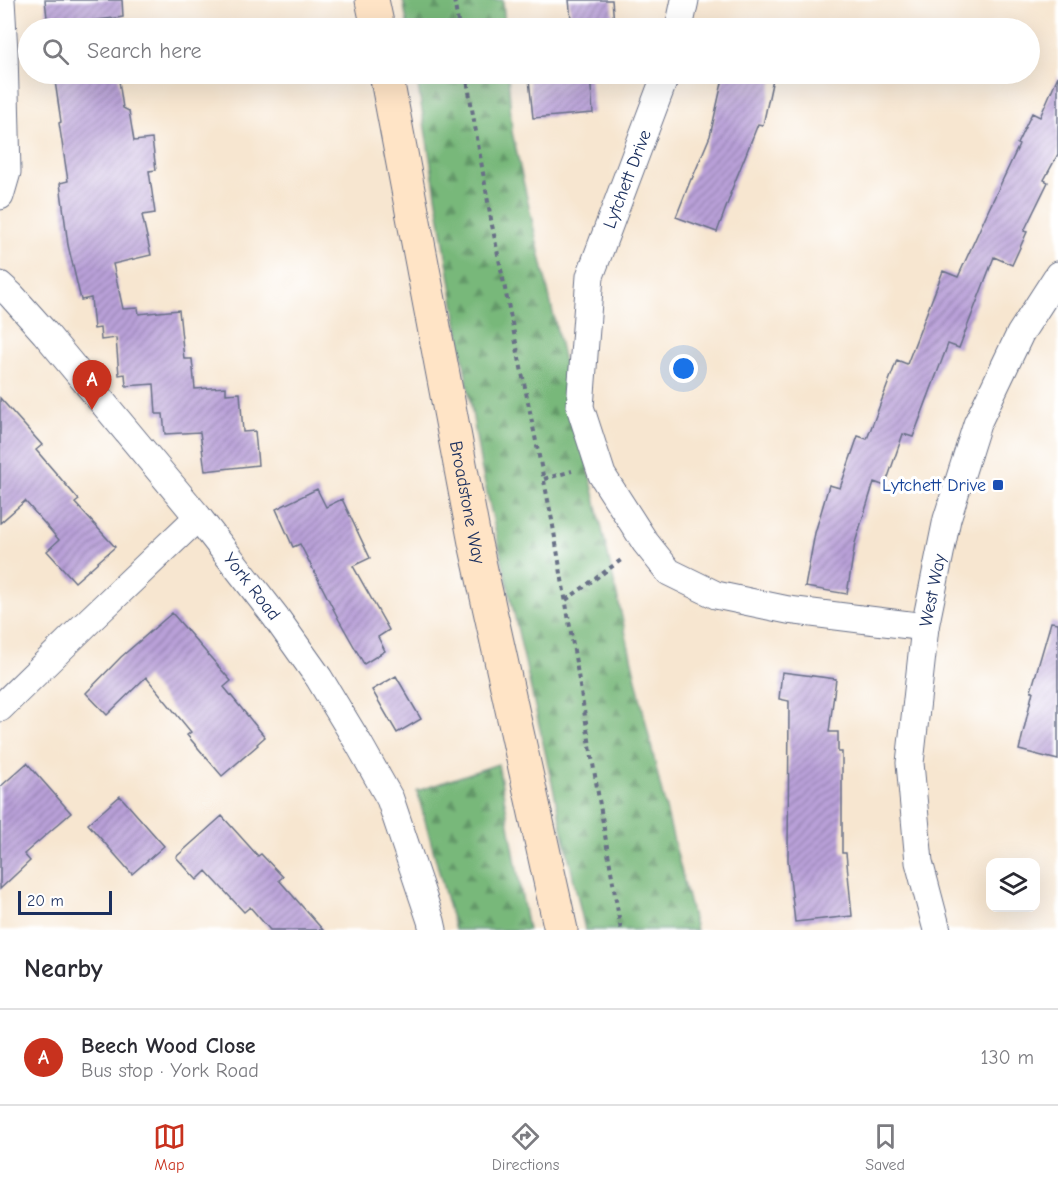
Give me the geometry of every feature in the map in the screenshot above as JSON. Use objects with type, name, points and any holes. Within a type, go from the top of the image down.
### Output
[{"type":"street","points":[[0,196],[7,172],[1,0]]},
{"type":"street","points":[[372,0],[376,18]]},
{"type":"street","points":[[681,18],[685,0]]},
{"type":"street","name":"Broadstone Way","points":[[388,84],[475,543],[561,930]]},
{"type":"street","name":"Lytchett Drive","points":[[662,84],[590,276],[580,407],[602,475],[645,542],[669,572],[716,595],[788,610],[925,627]]},
{"type":"street","name":"West Way","points":[[937,930],[919,862],[910,763],[925,627],[947,519],[977,424],[1020,334],[1058,275]]},
{"type":"street","name":"York Road","points":[[0,285],[45,333],[198,517],[313,669],[390,799],[433,930]]},
{"type":"street","points":[[0,708],[198,517]]},
{"type":"path","points":[[454,0],[457,18]]},
{"type":"path","points":[[468,84],[492,225],[552,520],[621,930]]},
{"type":"path","points":[[566,600],[645,542]]},
{"type":"green space","points":[[403,0],[503,0],[504,18],[406,18]]},
{"type":"green space","points":[[418,84],[509,84],[512,132],[660,785],[696,930],[585,930],[481,466]]},
{"type":"green space","points":[[498,764],[528,930],[455,930],[417,791]]},
{"type":"building","points":[[45,0],[122,0],[123,17],[47,18]]},
{"type":"building","points":[[569,0],[612,0],[614,18],[571,18]]},
{"type":"building","points":[[1058,76],[1058,154],[1044,180],[1048,182],[1024,231],[1027,232],[1012,265],[994,257],[959,348],[948,344],[913,437],[903,434],[885,486],[874,482],[855,543],[847,594],[805,587],[815,533],[829,485],[840,488],[858,436],[867,439],[897,360],[907,364],[943,271],[958,277],[1032,113],[1040,117]]},
{"type":"building","points":[[55,84],[119,84],[123,108],[129,111],[134,141],[152,139],[156,170],[149,171],[155,213],[142,215],[151,255],[113,264],[123,309],[138,308],[139,314],[179,310],[184,359],[192,359],[195,389],[226,387],[226,394],[240,393],[243,432],[255,431],[258,465],[205,471],[200,432],[165,434],[163,414],[156,414],[154,384],[126,386],[125,374],[119,375],[116,338],[101,340],[100,328],[94,329],[91,298],[81,300],[68,245],[60,183],[68,181],[59,123],[61,122]]},
{"type":"building","points":[[530,84],[591,84],[593,113],[533,118]]},
{"type":"building","points":[[722,84],[772,84],[763,125],[758,124],[717,232],[676,217],[710,136]]},
{"type":"building","points":[[0,398],[42,445],[36,450],[79,500],[75,503],[115,547],[75,582],[47,551],[59,540],[25,501],[0,523]]},
{"type":"building","points":[[317,489],[326,507],[342,499],[370,558],[353,566],[389,630],[378,637],[385,651],[364,664],[300,544],[293,547],[276,509]]},
{"type":"building","points":[[172,613],[231,681],[224,687],[265,737],[222,776],[187,735],[191,732],[146,677],[107,715],[86,693],[121,657]]},
{"type":"building","points":[[1051,622],[1058,623],[1058,760],[1019,750],[1033,691],[1031,691]]},
{"type":"building","points":[[782,672],[836,679],[829,732],[838,732],[838,752],[842,752],[842,853],[846,853],[852,916],[795,922],[788,860],[789,701],[779,699]]},
{"type":"building","points":[[396,676],[421,719],[397,733],[372,690]]},
{"type":"building","points":[[27,763],[71,813],[24,854],[30,861],[0,889],[0,787]]},
{"type":"building","points":[[120,796],[164,846],[132,874],[88,824]]},
{"type":"building","points":[[222,816],[258,856],[261,854],[283,877],[279,880],[323,930],[270,930],[250,907],[244,912],[206,871],[197,880],[176,857]]},
{"type":"place","name":"Beech Wood Close","points":[[92,410]]},
{"type":"place","name":"Lytchett Drive","points":[[998,485]]}]
